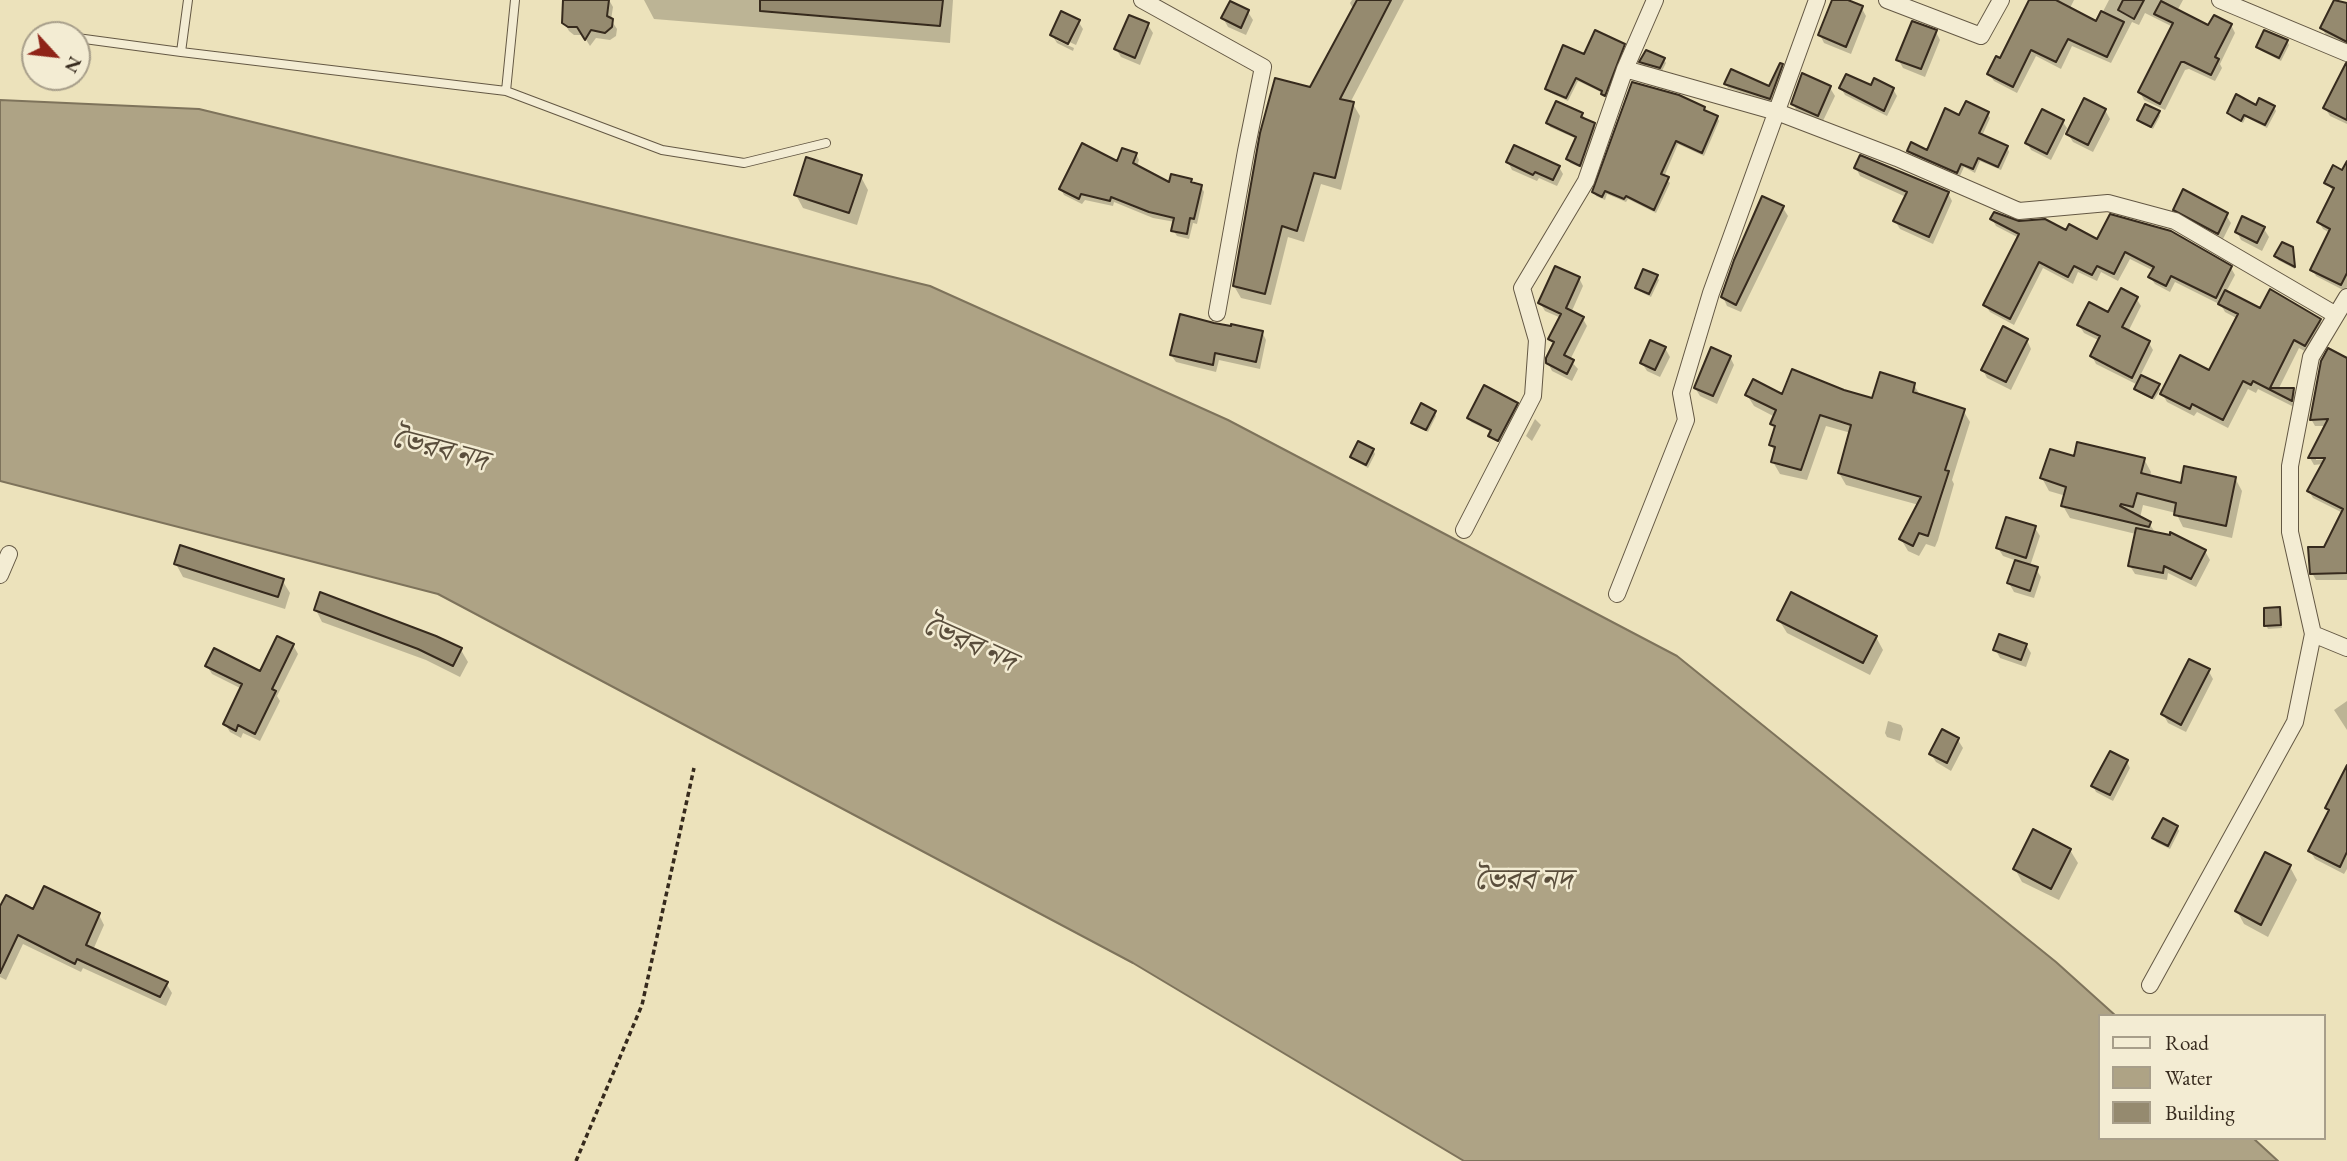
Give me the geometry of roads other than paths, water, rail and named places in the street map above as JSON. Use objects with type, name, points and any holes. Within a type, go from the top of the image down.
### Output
[{"type":"street","points":[[1142,0],[1263,67],[1245,151],[1217,313]]},
{"type":"street","points":[[1464,530],[1533,396],[1537,340],[1522,288],[1586,181],[1625,69],[1655,0]]},
{"type":"street","points":[[1617,594],[1686,420],[1681,393],[1711,293],[1817,0]]},
{"type":"street","points":[[1887,0],[1981,36],[2001,0]]},
{"type":"street","points":[[2220,0],[2347,53]]},
{"type":"street","points":[[1625,69],[1777,113],[1898,158],[2020,211],[2108,202],[2175,221],[2336,315]]},
{"type":"street","points":[[2150,985],[2295,722],[2313,634],[2290,532],[2290,466],[2311,357],[2347,297]]},
{"type":"street","points":[[0,575],[9,554]]},
{"type":"street","points":[[2313,634],[2347,648]]},
{"type":"lane","points":[[181,52],[188,0]]},
{"type":"lane","points":[[506,91],[515,0]]},
{"type":"lane","points":[[91,40],[506,91],[662,150],[744,163],[826,143]]},
{"type":"water","name":"ভৈরব নদ","points":[[0,100],[199,109],[930,286],[1228,420],[1677,656],[2056,962],[2114,1014],[2098,1014],[2098,1140],[2255,1140],[2278,1161],[1464,1161],[1133,963],[438,594],[0,481]]}]
